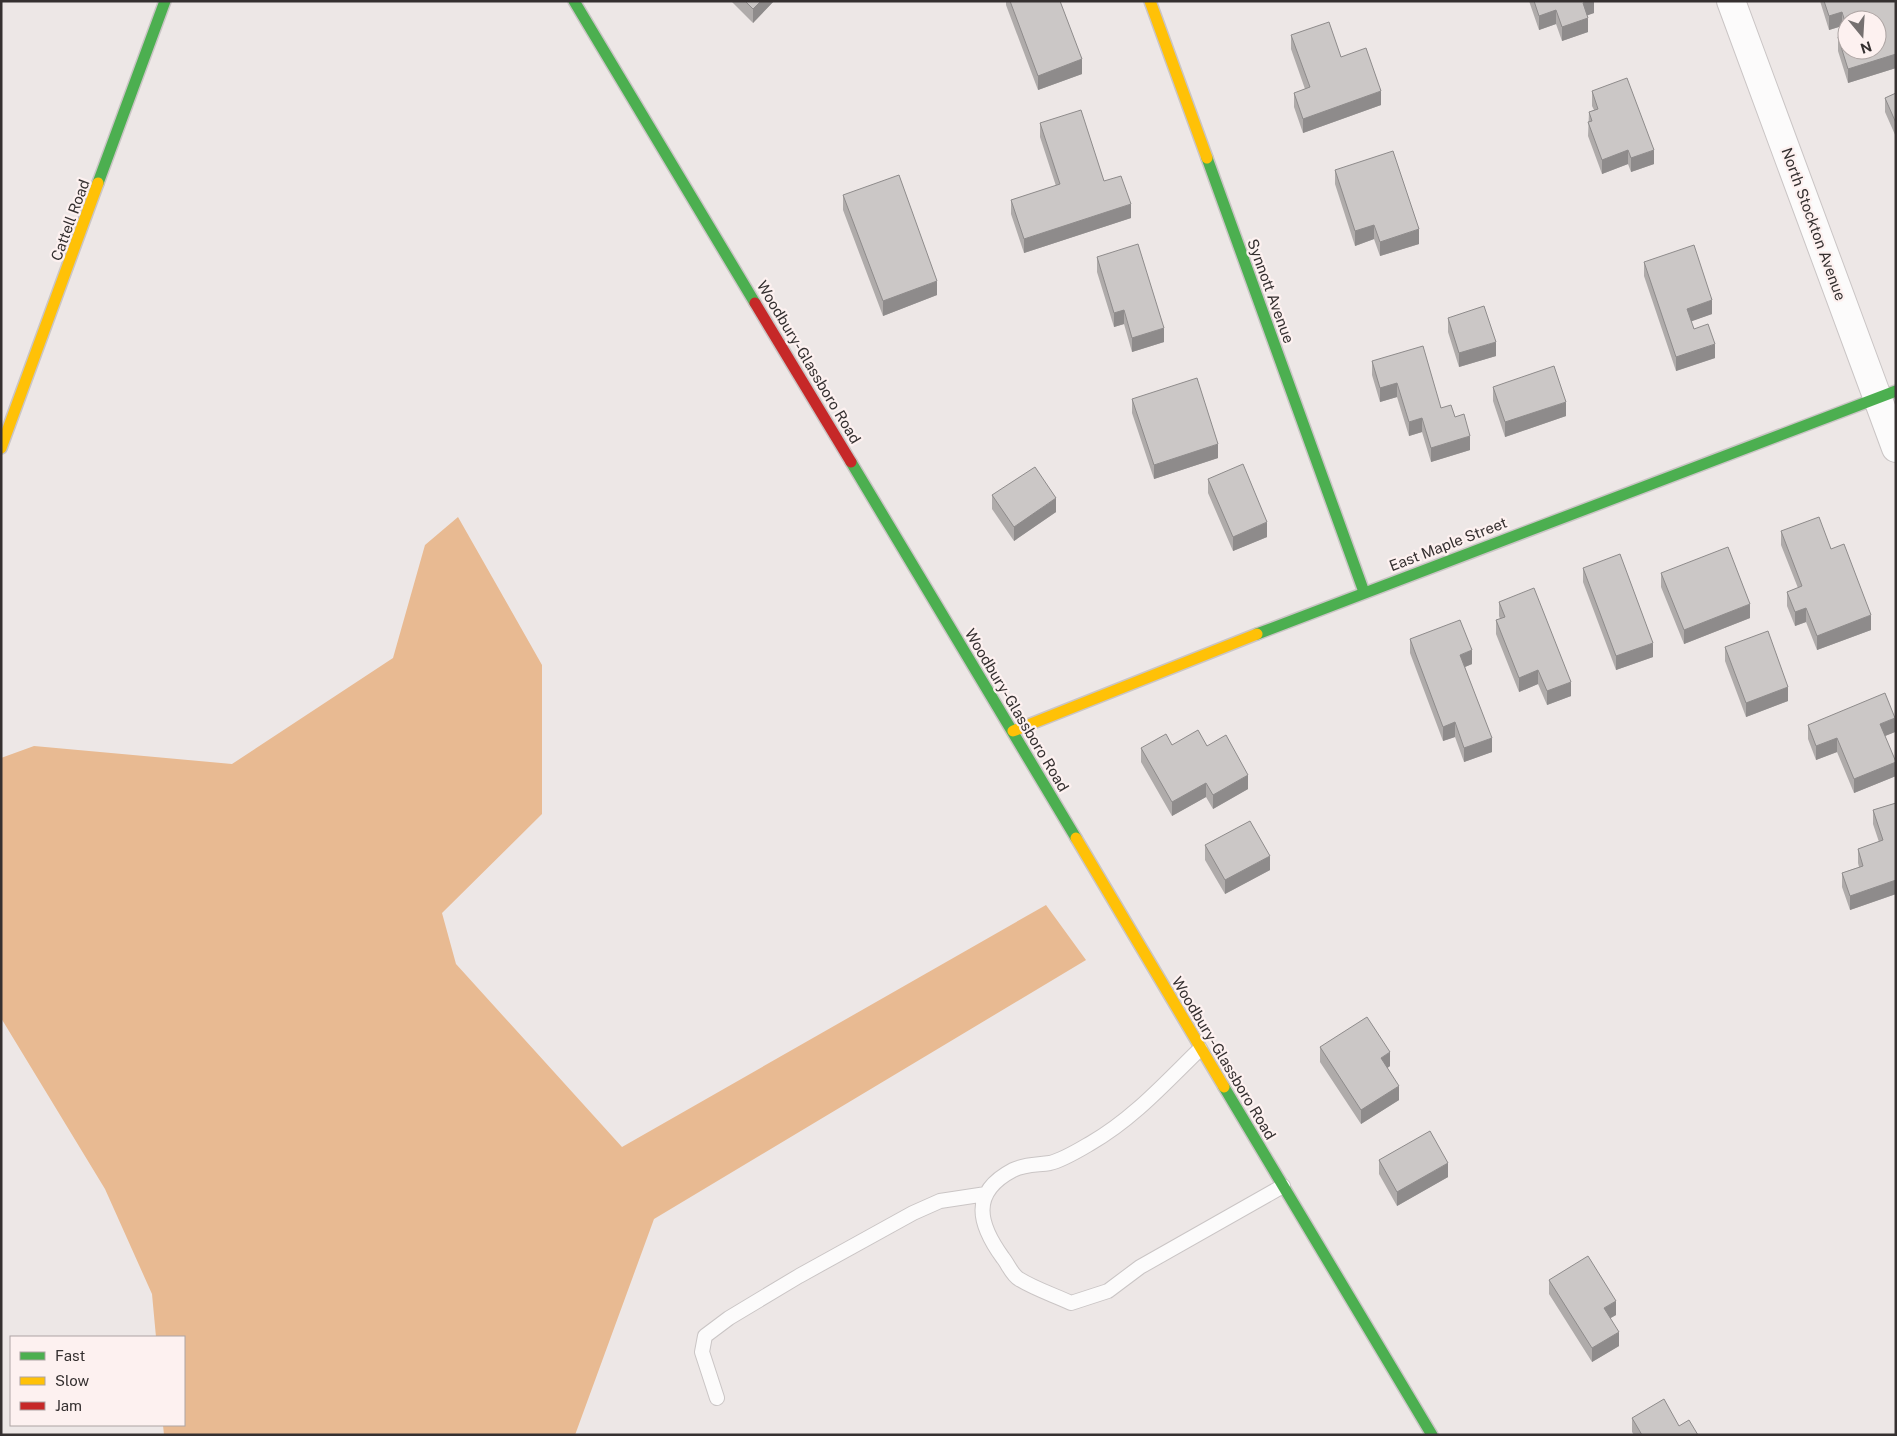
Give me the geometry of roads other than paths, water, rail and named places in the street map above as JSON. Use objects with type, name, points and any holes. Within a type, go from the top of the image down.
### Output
[{"type":"street","name":"Cattell Road","points":[[1,448],[165,1]]},
{"type":"street","name":"Woodbury-Glassboro Road","points":[[574,1],[1013,730],[1200,1049],[1432,1435]]},
{"type":"street","name":"Synnott Avenue","points":[[1150,1],[1364,592]]},
{"type":"street","name":"North Stockton Avenue","points":[[1731,1],[1887,394],[1896,448]]},
{"type":"street","name":"East Maple Street","points":[[1013,730],[1364,592],[1887,394]]},
{"type":"lane","points":[[717,1398],[702,1352],[705,1336],[729,1318],[799,1276],[913,1213],[940,1201],[986,1194],[1012,1171],[1031,1164],[1050,1163],[1090,1144],[1123,1123],[1200,1049]]},
{"type":"lane","points":[[986,1194],[981,1215],[988,1239],[1017,1278],[1071,1303],[1108,1290],[1140,1267],[1283,1186]]}]
